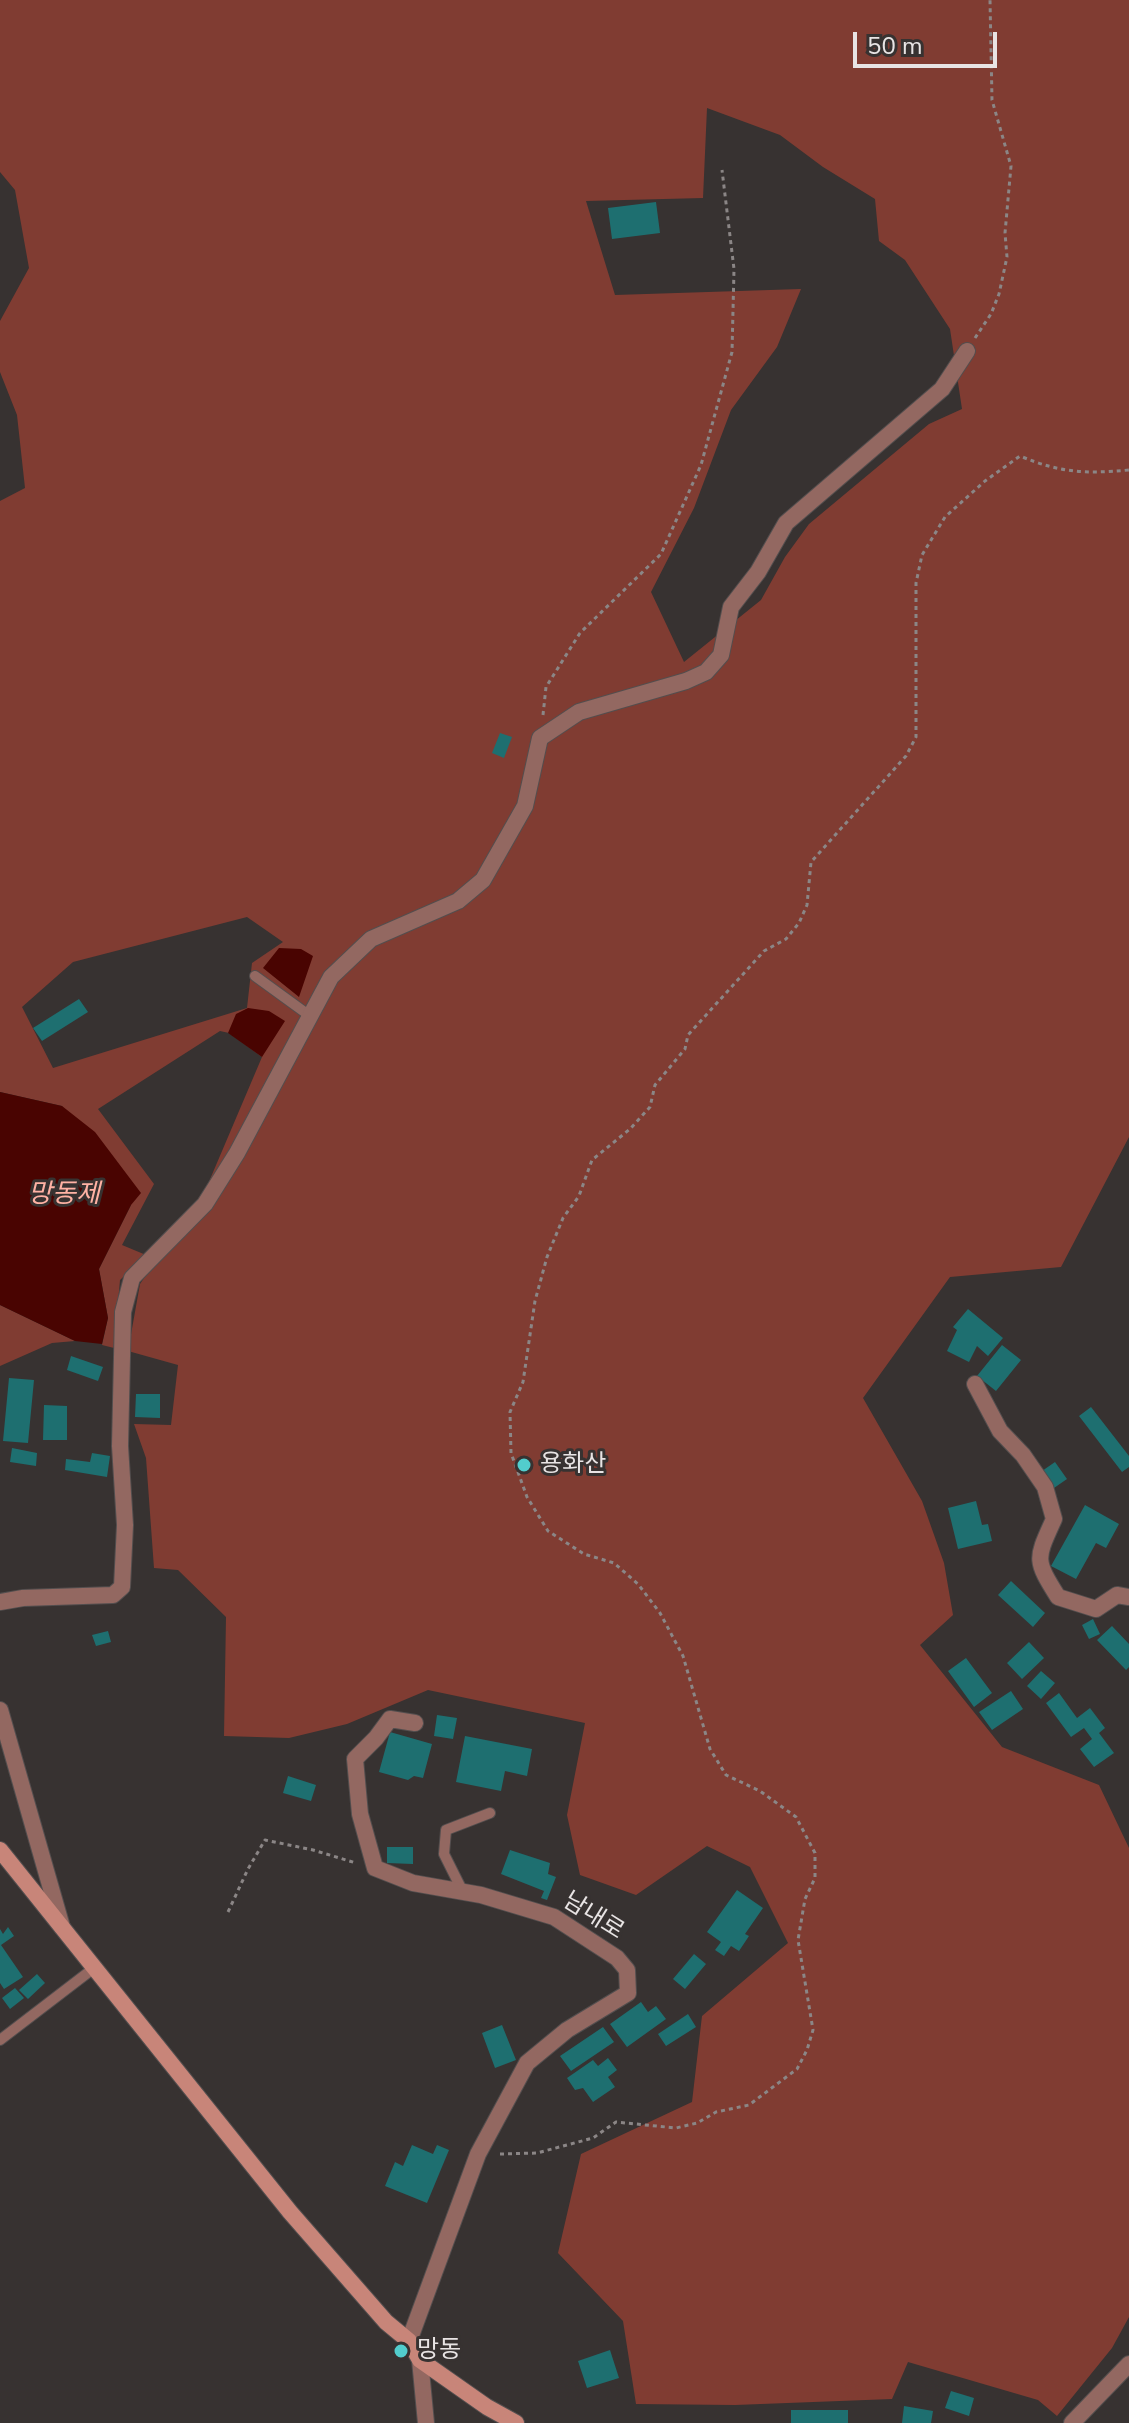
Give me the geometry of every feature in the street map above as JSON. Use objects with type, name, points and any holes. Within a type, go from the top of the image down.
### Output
[{"type":"street","points":[[0,1602],[23,1598],[113,1595],[122,1587],[125,1525],[120,1446],[123,1312],[132,1278],[205,1204],[237,1153],[331,977],[371,939],[458,901],[483,880],[525,806],[540,738],[579,712],[686,681],[706,672],[721,655],[731,607],[758,572],[786,523],[942,389],[967,351]]},
{"type":"street","points":[[975,1384],[1000,1431],[1023,1455],[1045,1487],[1054,1519],[1041,1548],[1040,1569],[1058,1597],[1096,1609],[1117,1595],[1129,1597]]},
{"type":"street","points":[[0,1710],[62,1928]]},
{"type":"street","points":[[375,1868],[360,1814],[355,1759],[390,1719],[415,1723]]},
{"type":"street","points":[[0,1850],[290,2212],[386,2322],[409,2341],[420,2360],[426,2423]]},
{"type":"street","name":"남내로","points":[[375,1868],[413,1883],[463,1892],[554,1917],[617,1958],[627,1970],[628,1993],[567,2030],[527,2063],[478,2154],[409,2341]]},
{"type":"street","points":[[420,2360],[487,2407],[516,2423]]},
{"type":"street","points":[[1072,2423],[1129,2364]]},
{"type":"lane","points":[[255,976],[310,1016]]},
{"type":"lane","points":[[463,1892],[444,1854],[446,1830],[490,1813]]},
{"type":"lane","points":[[0,2040],[94,1968]]},
{"type":"path","points":[[967,351],[991,314],[1007,257],[1005,233],[1011,166],[992,100],[990,0]]},
{"type":"path","points":[[540,738],[546,687],[580,633],[661,554],[701,465],[732,352],[734,269],[722,170]]},
{"type":"path","points":[[478,2154],[537,2153],[593,2138],[616,2122],[676,2128],[697,2123],[716,2112],[749,2105],[797,2069],[807,2050],[813,2030],[798,1940],[805,1899],[815,1878],[815,1853],[796,1817],[760,1791],[726,1775],[710,1749],[683,1656],[660,1613],[638,1584],[614,1563],[584,1554],[548,1531],[527,1497],[511,1453],[510,1412],[523,1382],[535,1301],[547,1257],[563,1218],[579,1196],[592,1160],[630,1129],[650,1107],[655,1085],[685,1049],[688,1035],[764,951],[786,939],[799,923],[807,905],[811,862],[906,756],[916,737],[916,583],[922,555],[945,517],[985,481],[1020,456],[1051,469],[1093,474],[1129,470]]},
{"type":"path","points":[[228,1912],[265,1840],[375,1868]]},
{"type":"shaded area","points":[[0,0],[1129,0],[1129,1137],[1061,1267],[950,1277],[863,1398],[922,1501],[944,1563],[953,1615],[920,1645],[1002,1747],[1099,1785],[1129,1848],[1129,2317],[1112,2348],[1057,2416],[1038,2400],[908,2362],[892,2399],[735,2405],[636,2404],[623,2321],[558,2253],[581,2154],[692,2102],[702,2016],[788,1943],[750,1867],[707,1846],[636,1895],[580,1875],[567,1815],[585,1723],[428,1690],[347,1724],[289,1738],[224,1736],[226,1617],[178,1570],[154,1568],[146,1458],[134,1424],[171,1425],[178,1365],[128,1351],[140,1284],[208,1184],[262,1057],[229,1033],[220,1031],[98,1109],[154,1184],[122,1245],[146,1255],[120,1280],[114,1348],[102,1345],[108,1318],[99,1269],[131,1205],[62,1106],[0,1092],[0,501],[25,488],[17,415],[0,372],[0,321],[29,268],[15,190],[0,172]],"holes":[[[707,108],[780,135],[823,167],[875,199],[879,241],[905,260],[950,329],[962,409],[929,424],[809,524],[785,557],[761,600],[684,662],[651,592],[694,508],[731,410],[777,347],[801,289],[615,295],[586,201],[703,198]],[[247,917],[283,942],[252,963],[247,1008],[53,1068],[22,1007],[73,962]]]},
{"type":"shaded area","points":[[0,1305],[75,1341],[52,1343],[0,1366]]},
{"type":"water","points":[[279,948],[301,949],[313,956],[299,997],[263,968]]},
{"type":"water","points":[[248,1008],[269,1011],[285,1021],[262,1057],[228,1033],[236,1014]]},
{"type":"water","name":"망동제","points":[[0,1092],[62,1106],[95,1132],[141,1193],[131,1205],[99,1269],[108,1318],[102,1344],[75,1341],[0,1305]]},
{"type":"building","points":[[656,202],[660,233],[612,239],[608,208]]},
{"type":"building","points":[[500,733],[512,737],[504,758],[492,753]]},
{"type":"building","points":[[79,999],[88,1012],[42,1041],[33,1028]]},
{"type":"building","points":[[968,1309],[1003,1338],[988,1356],[977,1346],[969,1362],[947,1351],[957,1330],[953,1327]]},
{"type":"building","points":[[1002,1345],[1021,1360],[996,1391],[977,1376]]},
{"type":"building","points":[[71,1356],[103,1367],[98,1381],[67,1370]]},
{"type":"building","points":[[9,1378],[34,1380],[28,1443],[3,1441]]},
{"type":"building","points":[[136,1394],[160,1394],[160,1418],[135,1417]]},
{"type":"building","points":[[44,1405],[67,1406],[67,1440],[43,1440]]},
{"type":"building","points":[[1091,1407],[1129,1456],[1129,1467],[1122,1472],[1079,1416]]},
{"type":"building","points":[[12,1448],[37,1453],[36,1466],[10,1462]]},
{"type":"building","points":[[92,1453],[110,1456],[107,1477],[65,1470],[66,1459],[90,1462]]},
{"type":"building","points":[[1055,1462],[1067,1479],[1054,1488],[1042,1471]]},
{"type":"building","points":[[976,1501],[982,1525],[988,1524],[992,1541],[958,1549],[948,1508]]},
{"type":"building","points":[[1085,1505],[1119,1524],[1106,1548],[1096,1543],[1076,1579],[1051,1566]]},
{"type":"building","points":[[1011,1581],[1045,1613],[1033,1627],[998,1595]]},
{"type":"building","points":[[1093,1619],[1100,1634],[1089,1639],[1082,1625]]},
{"type":"building","points":[[1112,1626],[1129,1644],[1129,1667],[1126,1670],[1097,1640]]},
{"type":"building","points":[[108,1631],[111,1642],[96,1646],[92,1635]]},
{"type":"building","points":[[1029,1642],[1044,1658],[1022,1679],[1007,1663]]},
{"type":"building","points":[[966,1658],[992,1693],[974,1707],[948,1671]]},
{"type":"building","points":[[1041,1671],[1055,1683],[1041,1699],[1027,1686]]},
{"type":"building","points":[[1011,1691],[1023,1709],[992,1730],[979,1712]]},
{"type":"building","points":[[1059,1693],[1077,1718],[1090,1708],[1105,1728],[1099,1733],[1114,1753],[1094,1767],[1080,1749],[1092,1739],[1084,1728],[1071,1737],[1046,1703]]},
{"type":"building","points":[[437,1715],[457,1718],[453,1739],[434,1736]]},
{"type":"building","points":[[390,1732],[432,1744],[423,1778],[414,1776],[408,1780],[379,1772]]},
{"type":"building","points":[[465,1736],[532,1749],[527,1776],[505,1771],[501,1791],[456,1782]]},
{"type":"building","points":[[288,1776],[316,1785],[311,1801],[283,1793]]},
{"type":"building","points":[[387,1847],[413,1847],[413,1864],[387,1863]]},
{"type":"building","points":[[510,1850],[550,1863],[548,1874],[556,1877],[547,1900],[541,1898],[544,1891],[501,1874]]},
{"type":"building","points":[[737,1890],[763,1908],[745,1934],[749,1936],[739,1951],[731,1946],[724,1956],[715,1950],[721,1942],[707,1932]]},
{"type":"building","points":[[8,1927],[14,1936],[1,1945],[23,1977],[4,1989],[0,1983],[0,1929],[3,1934]]},
{"type":"building","points":[[694,1954],[706,1964],[685,1989],[673,1979]]},
{"type":"building","points":[[37,1974],[45,1983],[28,1999],[19,1990]]},
{"type":"building","points":[[15,1988],[24,1998],[10,2009],[2,1998]]},
{"type":"building","points":[[641,2002],[648,2012],[656,2006],[666,2019],[627,2047],[610,2024]]},
{"type":"building","points":[[688,2014],[696,2027],[666,2046],[658,2034]]},
{"type":"building","points":[[502,2025],[516,2060],[495,2068],[482,2033]]},
{"type":"building","points":[[603,2027],[614,2042],[571,2071],[560,2056]]},
{"type":"building","points":[[608,2058],[617,2070],[608,2077],[615,2087],[593,2102],[583,2088],[575,2090],[567,2078],[593,2060],[598,2066]]},
{"type":"building","points":[[412,2145],[433,2154],[437,2145],[449,2150],[427,2203],[385,2186],[395,2162],[403,2166]]},
{"type":"building","points":[[610,2350],[619,2378],[587,2388],[578,2361]]},
{"type":"building","points":[[951,2391],[974,2398],[969,2416],[945,2408]]},
{"type":"building","points":[[904,2406],[933,2411],[931,2423],[902,2423]]},
{"type":"building","points":[[791,2410],[848,2410],[848,2423],[791,2423]]},
{"type":"place","name":"용화산","points":[[524,1465]]},
{"type":"place","name":"망동","points":[[401,2351]]}]
